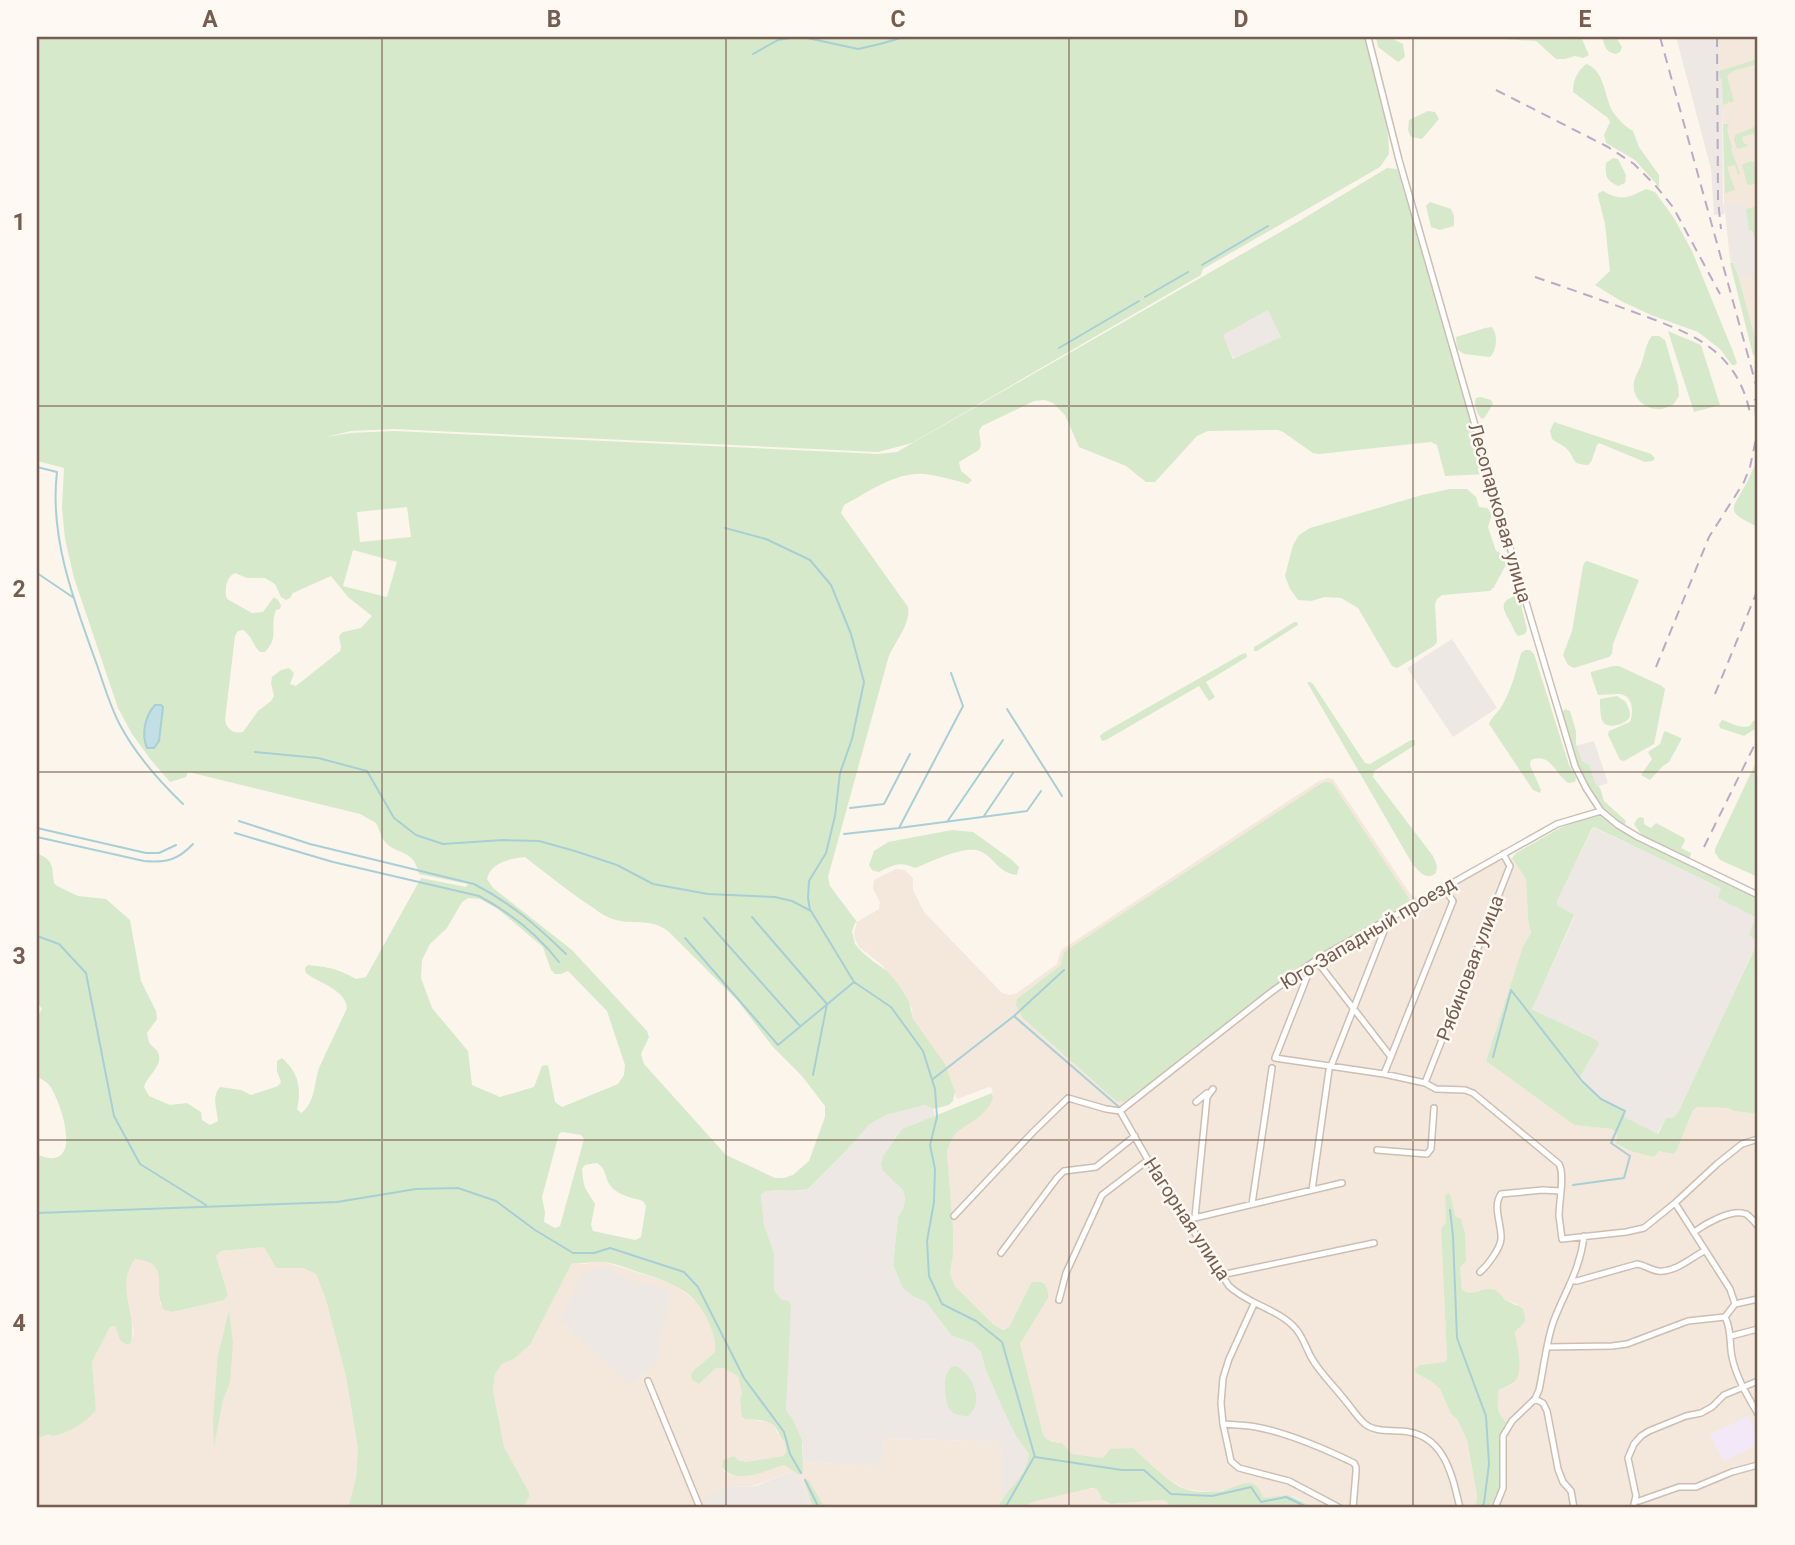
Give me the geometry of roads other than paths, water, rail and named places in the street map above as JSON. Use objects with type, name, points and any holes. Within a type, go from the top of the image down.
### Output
[{"type":"street","name":"Лесопарковая улица","points":[[1368,37],[1399,160],[1575,766],[1601,811],[1618,825],[1758,895]]},
{"type":"street","name":"Юго-Западный проезд","points":[[1120,1111],[1316,960],[1557,824],[1601,811]]},
{"type":"street","name":"Рябиновая улица","points":[[1426,1083],[1510,866],[1503,854]]},
{"type":"street","points":[[1384,1074],[1453,901],[1443,887]]},
{"type":"street","points":[[1312,1190],[1330,1068],[1386,926],[1385,921]]},
{"type":"street","points":[[1391,1057],[1316,960],[1275,1058],[1384,1074],[1426,1083],[1436,1089],[1465,1090],[1473,1093],[1559,1164],[1562,1170],[1559,1216],[1562,1239],[1644,1228],[1742,1144],[1758,1139]]},
{"type":"street","points":[[1252,1204],[1272,1068]]},
{"type":"street","points":[[1195,1217],[1207,1097],[1213,1088],[1196,1102]]},
{"type":"street","points":[[954,1216],[1068,1098],[1120,1111]]},
{"type":"street","points":[[1377,1150],[1425,1154],[1429,1152],[1434,1108]]},
{"type":"street","name":"Нагорная улица","points":[[1120,1111],[1221,1275],[1237,1293],[1284,1318],[1295,1328],[1312,1360],[1365,1424],[1381,1430],[1416,1433],[1434,1443],[1447,1462],[1460,1508]]},
{"type":"street","points":[[1001,1253],[1065,1171],[1096,1167],[1135,1136]]},
{"type":"street","points":[[1059,1300],[1066,1273],[1102,1195],[1148,1160]]},
{"type":"street","points":[[1186,1220],[1342,1183]]},
{"type":"street","points":[[1480,1272],[1486,1267],[1501,1241],[1498,1199],[1501,1194],[1560,1191]]},
{"type":"street","points":[[1675,1203],[1723,1277],[1735,1304]]},
{"type":"street","points":[[1694,1233],[1716,1219],[1741,1213],[1758,1226]]},
{"type":"street","points":[[1495,1508],[1503,1488],[1503,1436],[1512,1421],[1535,1399],[1539,1390],[1555,1319],[1572,1281],[1584,1236]]},
{"type":"street","points":[[1221,1275],[1374,1243]]},
{"type":"street","points":[[1572,1281],[1637,1264],[1653,1270],[1669,1270],[1704,1251]]},
{"type":"street","points":[[1547,1347],[1612,1346],[1627,1343],[1688,1321],[1726,1317],[1735,1304],[1758,1299]]},
{"type":"street","points":[[1254,1304],[1223,1377],[1221,1404],[1228,1452],[1234,1466],[1289,1481],[1339,1508]]},
{"type":"street","points":[[1726,1317],[1730,1325],[1732,1358],[1758,1415]]},
{"type":"street","points":[[1731,1336],[1758,1329]]},
{"type":"street","points":[[648,1381],[700,1508]]},
{"type":"street","points":[[1633,1508],[1636,1500],[1628,1458],[1641,1436],[1686,1416],[1700,1413],[1712,1407],[1724,1395],[1758,1381]]},
{"type":"street","points":[[1535,1399],[1543,1404],[1546,1411],[1558,1469],[1563,1482],[1571,1491],[1574,1508]]},
{"type":"street","points":[[1223,1424],[1268,1429],[1354,1463],[1356,1472],[1353,1508]]},
{"type":"street","points":[[1636,1500],[1679,1487],[1696,1487],[1758,1465]]},
{"type":"water","points":[[155,705],[163,707],[159,741],[154,748],[147,748],[145,725]]},
{"type":"waterway","points":[[753,54],[778,40],[796,37]]},
{"type":"waterway","points":[[803,37],[858,49],[904,37]]},
{"type":"waterway","points":[[1202,265],[1268,226]]},
{"type":"waterway","points":[[1145,297],[1188,272]]},
{"type":"waterway","points":[[1059,348],[1139,301]]},
{"type":"waterway","points":[[37,467],[57,472],[60,546],[80,618],[113,710],[140,757],[183,804]]},
{"type":"waterway","points":[[725,528],[766,539],[810,560],[831,585],[851,634],[864,682],[852,739],[840,773],[835,816],[826,853],[809,881],[810,910]]},
{"type":"waterway","points":[[37,573],[74,598]]},
{"type":"waterway","points":[[899,828],[963,706],[951,673]]},
{"type":"waterway","points":[[1007,709],[1062,796]]},
{"type":"waterway","points":[[947,822],[1003,740]]},
{"type":"waterway","points":[[255,752],[318,758],[367,771],[394,818],[416,835],[443,844],[503,840],[539,841],[617,865],[653,884],[708,894],[775,897],[792,901],[811,911],[854,982],[891,1007],[923,1051],[935,1089],[937,1117],[930,1145],[935,1169],[934,1202],[927,1241],[929,1276],[942,1304],[976,1321],[1002,1342],[1035,1457],[1122,1470],[1144,1470],[1171,1494],[1212,1496],[1251,1487],[1261,1502],[1286,1497],[1309,1508]]},
{"type":"waterway","points":[[850,808],[884,804],[910,754]]},
{"type":"waterway","points":[[984,816],[1013,773]]},
{"type":"waterway","points":[[844,834],[1027,811],[1041,791]]},
{"type":"waterway","points":[[239,821],[310,844],[474,884],[523,915],[566,954]]},
{"type":"waterway","points":[[37,828],[146,853],[159,853],[176,845]]},
{"type":"waterway","points":[[235,833],[333,862],[479,896],[522,925],[559,962]]},
{"type":"waterway","points":[[37,837],[152,862],[177,857],[193,844]]},
{"type":"waterway","points":[[752,917],[827,1004],[813,1075]]},
{"type":"waterway","points":[[704,918],[800,1026]]},
{"type":"waterway","points":[[37,936],[59,944],[86,973],[114,1116],[140,1164],[206,1205]]},
{"type":"waterway","points":[[685,938],[778,1045],[854,982]]},
{"type":"waterway","points":[[933,1079],[1014,1016],[1064,970]]},
{"type":"waterway","points":[[1493,1057],[1511,990],[1582,1081],[1601,1099],[1625,1111],[1611,1143],[1630,1156],[1624,1178],[1573,1185]]},
{"type":"waterway","points":[[1015,1017],[1119,1107]]},
{"type":"waterway","points":[[37,1213],[337,1202],[416,1189],[458,1188],[496,1201],[535,1230],[573,1253],[594,1253],[610,1248],[684,1272],[698,1287],[744,1378],[784,1432],[790,1454],[801,1473]]},
{"type":"waterway","points":[[1450,1210],[1457,1338],[1486,1416],[1489,1464],[1481,1508]]},
{"type":"waterway","points":[[1005,1508],[1034,1457]]},
{"type":"waterway","points":[[805,1480],[819,1508]]},
{"type":"railway","points":[[1660,37],[1758,392]]},
{"type":"railway","points":[[1717,37],[1718,200],[1721,229]]},
{"type":"railway","points":[[1496,90],[1608,147],[1634,164],[1673,207],[1720,294]]},
{"type":"railway","points":[[1535,277],[1671,326],[1706,345],[1721,357],[1733,372],[1743,390],[1750,413]]},
{"type":"railway","points":[[1656,667],[1709,537],[1744,482],[1750,467],[1757,434],[1755,399]]},
{"type":"railway","points":[[1715,694],[1758,589]]},
{"type":"railway","points":[[1704,847],[1758,738]]}]
